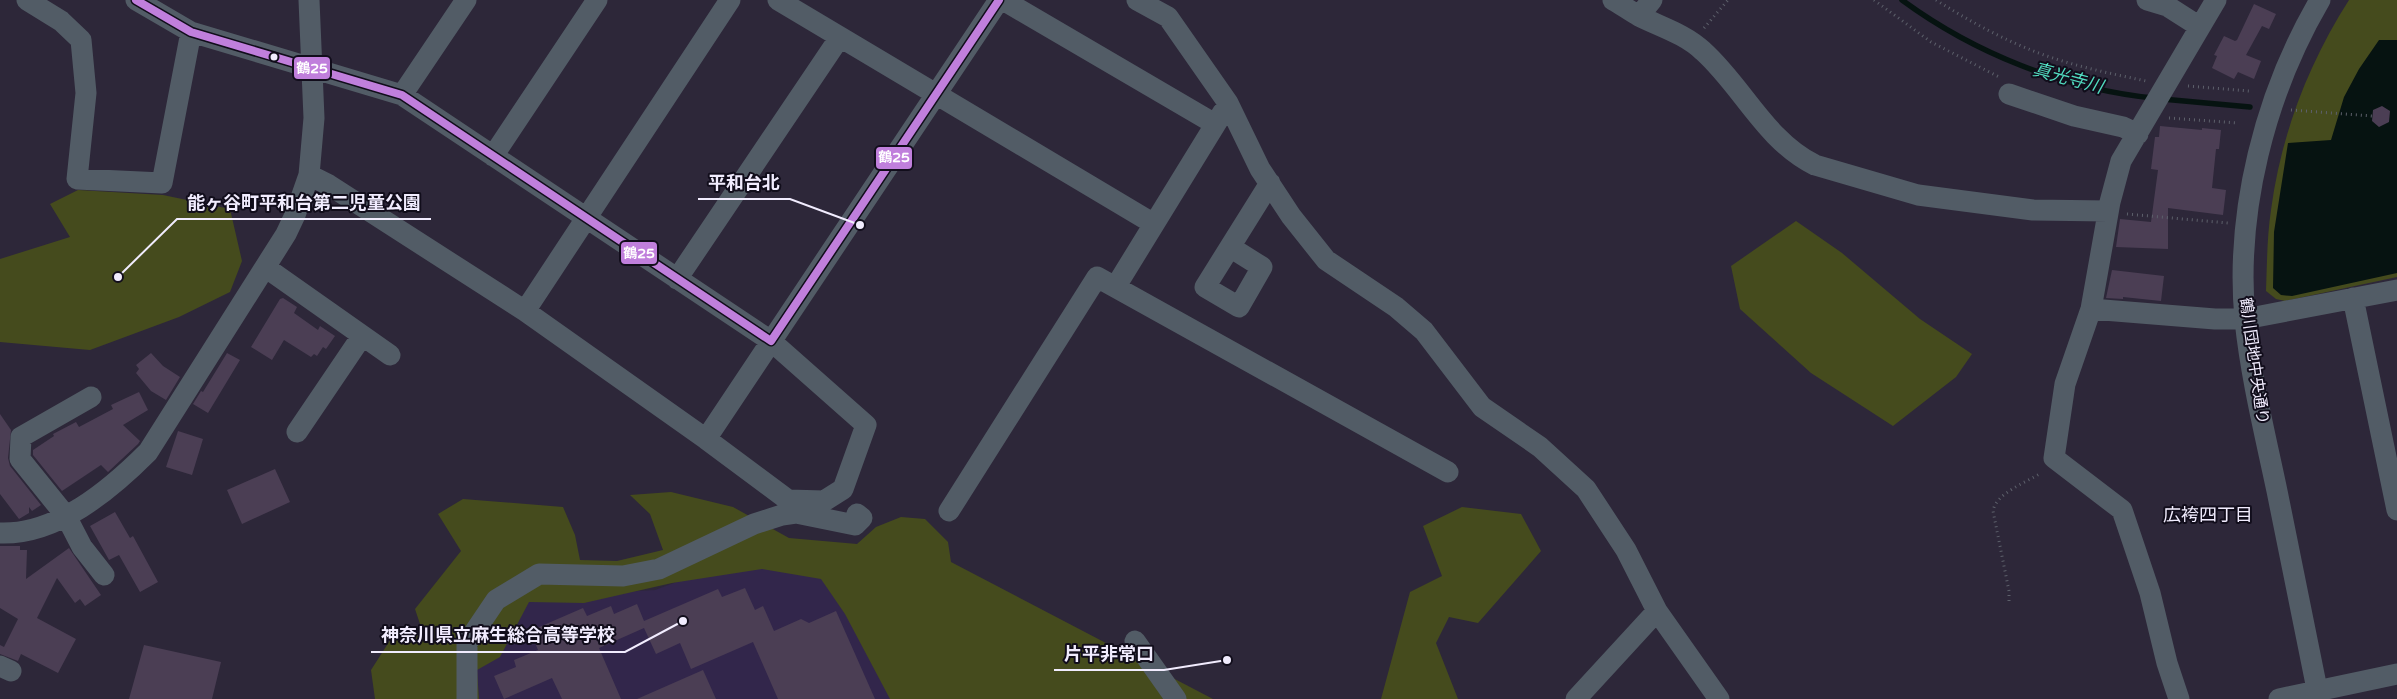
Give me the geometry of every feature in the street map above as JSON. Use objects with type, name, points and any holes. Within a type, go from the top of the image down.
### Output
[{"type":"street","points":[[136,0],[191,32],[402,96],[771,341],[866,425],[843,489],[845,503]]},
{"type":"street","points":[[0,533],[18,534],[66,516],[123,477],[148,452],[265,267],[296,214],[309,175],[314,118],[309,0]]},
{"type":"street","points":[[402,96],[466,0]]},
{"type":"street","points":[[493,156],[597,0]]},
{"type":"street","points":[[525,312],[730,0]]},
{"type":"street","points":[[778,0],[1154,224]]},
{"type":"street","points":[[706,439],[999,0]]},
{"type":"street","points":[[1003,0],[1215,124]]},
{"type":"street","points":[[1137,0],[1168,17],[1228,103],[1260,169],[1291,216],[1326,260],[1396,307],[1424,332],[1482,407],[1540,447],[1586,489],[1626,550],[1657,611],[1719,699]]},
{"type":"street","points":[[1613,0],[1646,8],[1692,41],[1717,66],[1768,129],[1801,158],[1815,165],[1918,195],[2033,210],[2108,212]]},
{"type":"street","points":[[2147,0],[2167,6],[2200,28]]},
{"type":"street","points":[[2179,699],[2167,663],[2150,593],[2122,510],[2054,458],[2065,384],[2092,309],[2108,212],[2121,161],[2146,121],[2163,85],[2216,0]]},
{"type":"street","name":"鶴川団地中央通り","points":[[2318,695],[2254,380],[2245,318],[2244,256],[2247,225],[2262,140],[2283,76],[2320,0]]},
{"type":"street","points":[[31,1],[61,21],[81,40],[86,94],[77,178],[162,183],[191,32]]},
{"type":"street","points":[[677,278],[840,36]]},
{"type":"street","points":[[2006,86],[2038,114],[2123,127],[2146,121]]},
{"type":"street","points":[[1120,281],[1228,103]]},
{"type":"street","points":[[309,175],[329,185],[525,312],[706,439],[788,500],[845,503],[862,518],[855,525],[789,514],[754,524],[659,569],[623,576],[539,574],[496,600],[466,642],[467,699]]},
{"type":"street","points":[[1230,247],[1270,183]]},
{"type":"street","points":[[265,267],[390,355]]},
{"type":"street","points":[[949,511],[1097,277],[1120,281],[1448,472]]},
{"type":"street","points":[[2092,309],[2215,319],[2245,318],[2397,290]]},
{"type":"street","points":[[2353,298],[2397,510]]},
{"type":"street","points":[[297,432],[362,336]]},
{"type":"street","points":[[90,397],[21,437],[20,459],[66,516],[82,547],[104,575]]},
{"type":"street","points":[[1576,699],[1657,611]]},
{"type":"street","points":[[1135,641],[1176,699]]},
{"type":"street","points":[[2279,699],[2318,695],[2397,674]]},
{"type":"path","points":[[1703,29],[1728,0]]},
{"type":"path","points":[[1874,0],[1931,42],[2006,86]]},
{"type":"path","points":[[1936,0],[1971,21],[2031,50],[2070,63],[2163,85],[2249,91]]},
{"type":"path","points":[[2290,110],[2372,116]]},
{"type":"path","points":[[2146,121],[2238,123]]},
{"type":"path","points":[[2134,215],[2228,223]]},
{"type":"path","points":[[2009,601],[2009,590],[1993,511],[1994,504],[2012,490],[2050,467],[2054,458]]},
{"type":"shaded area","points":[[2379,40],[2397,40],[2397,273],[2292,296],[2281,295],[2273,288],[2274,232],[2288,143],[2331,140],[2344,97],[2359,69]]},
{"type":"shaded area","points":[[794,539],[907,699],[471,699],[477,657],[515,598],[655,590]]},
{"type":"green space","points":[[2349,0],[2397,0],[2397,277],[2285,301],[2276,299],[2266,291],[2267,261],[2271,210],[2282,155],[2289,127],[2309,75],[2334,24]]},
{"type":"green space","points":[[78,190],[163,195],[230,209],[242,261],[230,292],[179,317],[90,350],[0,342],[0,259],[70,237],[50,204]]},
{"type":"green space","points":[[1796,221],[1842,253],[1920,319],[1972,354],[1956,377],[1893,426],[1811,373],[1740,309],[1731,266]]},
{"type":"green space","points":[[671,492],[733,507],[789,538],[857,544],[876,527],[901,517],[925,519],[948,542],[951,562],[1213,699],[890,699],[845,614],[821,579],[762,569],[672,583],[584,603],[529,602],[500,657],[477,670],[479,699],[375,699],[371,670],[396,631],[424,636],[415,609],[461,551],[438,514],[463,499],[563,507],[575,535],[580,560],[617,561],[663,550],[650,514],[630,495]]},
{"type":"green space","points":[[1462,507],[1521,514],[1541,551],[1478,623],[1449,617],[1436,643],[1458,699],[1381,699],[1410,592],[1442,576],[1423,526]]},
{"type":"building","points":[[2254,4],[2276,14],[2269,29],[2262,26],[2246,55],[2261,61],[2254,79],[2238,72],[2234,79],[2212,68],[2217,56],[2214,55],[2224,36],[2235,41],[2237,40]]},
{"type":"building","points":[[2382,106],[2390,111],[2389,122],[2379,127],[2372,121],[2373,110]]},
{"type":"building","points":[[2160,126],[2221,130],[2219,149],[2216,149],[2212,188],[2226,190],[2223,215],[2168,208],[2168,249],[2116,247],[2120,219],[2151,222],[2158,170],[2151,169],[2155,137],[2159,137]]},
{"type":"building","points":[[2112,270],[2164,276],[2161,301],[2123,297],[2123,299],[2106,298]]},
{"type":"building","points":[[283,298],[297,307],[294,313],[318,330],[320,326],[335,336],[326,349],[323,347],[317,356],[314,354],[311,357],[284,340],[272,360],[251,347],[280,299]]},
{"type":"building","points":[[151,353],[163,366],[180,377],[166,400],[151,391],[136,373],[139,369],[136,365]]},
{"type":"building","points":[[227,353],[240,360],[208,413],[193,404],[201,391],[203,392]]},
{"type":"building","points":[[139,392],[148,410],[123,425],[140,441],[138,444],[108,472],[101,465],[62,491],[33,455],[33,450],[54,436],[53,434],[76,422],[79,427],[113,409],[111,405]]},
{"type":"building","points":[[0,414],[11,430],[8,458],[10,466],[41,505],[32,511],[29,507],[29,513],[19,519],[0,494]]},
{"type":"building","points":[[178,431],[203,439],[192,475],[166,467]]},
{"type":"building","points":[[275,469],[290,502],[242,524],[227,490]]},
{"type":"building","points":[[115,512],[130,538],[133,536],[158,582],[140,592],[119,555],[109,560],[90,526]]},
{"type":"building","points":[[0,546],[20,546],[20,550],[27,550],[26,579],[69,548],[101,595],[85,606],[80,599],[75,603],[57,578],[37,618],[76,639],[58,673],[21,654],[18,661],[0,654],[0,645],[4,647],[18,619],[0,608]]},
{"type":"building","points":[[745,588],[755,610],[763,606],[774,631],[801,619],[809,623],[836,611],[875,699],[778,699],[753,642],[691,669],[680,643],[656,654],[644,628],[599,648],[621,699],[562,699],[552,678],[504,699],[494,676],[516,667],[514,660],[538,650],[530,631],[583,608],[587,616],[611,606],[614,614],[637,604],[644,621],[718,589],[722,597]]},
{"type":"building","points":[[144,645],[221,662],[212,699],[129,699]]},
{"type":"building","points":[[703,670],[716,699],[637,699]]},
{"type":"waterway","name":"真光寺川","points":[[1902,0],[1959,36],[2021,66],[2086,86],[2153,98]]},
{"type":"waterway","name":"真光寺川","points":[[2162,99],[2250,107]]},
{"type":"transit line","name":"鶴25","points":[[136,0],[191,32],[402,95],[771,341],[999,0]]},
{"type":"place","name":"平和台北","points":[[860,225]]},
{"type":"place","name":"能ヶ谷町平和台第二児童公園","points":[[118,277]]},
{"type":"place","name":"神奈川県立麻生総合高等学校","points":[[683,621]]},
{"type":"place","name":"片平非常口","points":[[1227,660]]},
{"type":"district","name":"広袴四丁目","points":[[2208,515]]}]
